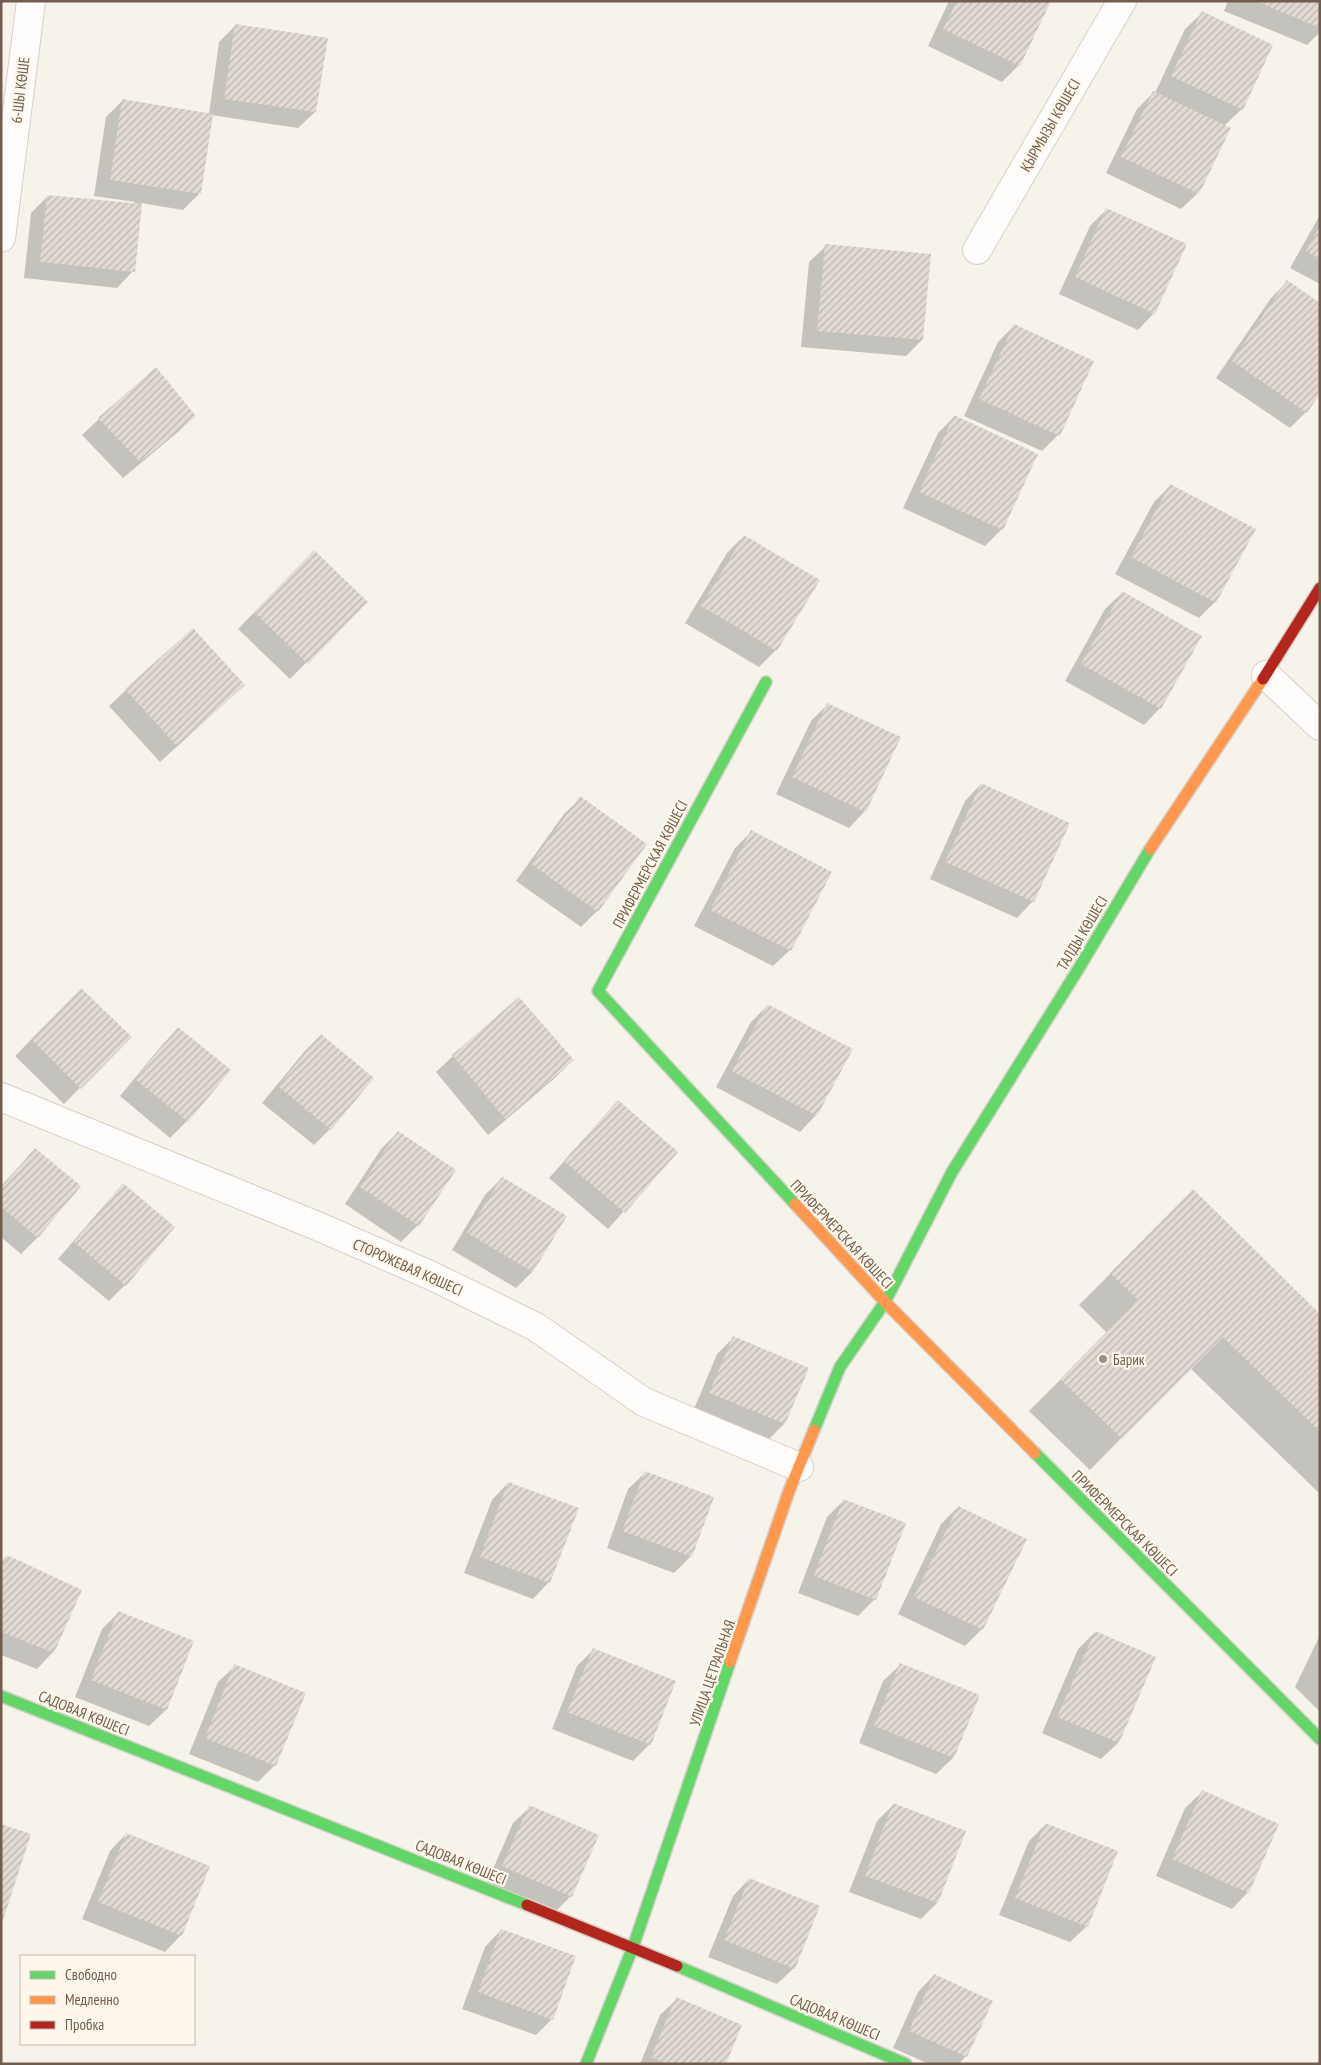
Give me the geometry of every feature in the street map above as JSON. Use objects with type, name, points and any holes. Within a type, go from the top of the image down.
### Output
[{"type":"street","name":"6-ШЫ КӨШЕ","points":[[1,238],[31,1]]},
{"type":"street","name":"ҚЫРМЫЗЫ КӨШЕСІ","points":[[978,250],[1122,1]]},
{"type":"street","name":"ТАЛДЫ КӨШЕСІ","points":[[885,1302],[952,1172],[1079,968],[1143,860],[1266,675],[1320,588]]},
{"type":"street","points":[[1266,675],[1320,726]]},
{"type":"street","name":"ПРИФЕРМЕРСКАЯ КӨШЕСІ","points":[[766,682],[598,991],[885,1302],[1320,1739]]},
{"type":"street","name":"СТОРОЖЕВАЯ КӨШЕСІ","points":[[1,1096],[322,1228],[432,1276],[536,1327],[644,1402],[799,1467]]},
{"type":"street","name":"УЛИЦА ЦЕТРАЛЬНАЯ","points":[[586,2064],[633,1947],[799,1467],[840,1367],[885,1302]]},
{"type":"street","name":"САДОВАЯ КӨШЕСІ","points":[[1,1696],[633,1947],[906,2064]]},
{"type":"building","points":[[957,1],[1051,1],[1020,66],[943,29]]},
{"type":"building","points":[[1256,1],[1320,1],[1320,28]]},
{"type":"building","points":[[1202,11],[1273,45],[1243,110],[1171,76]]},
{"type":"building","points":[[235,24],[328,38],[316,112],[224,99]]},
{"type":"building","points":[[1153,91],[1231,128],[1199,194],[1121,157]]},
{"type":"building","points":[[122,99],[213,114],[201,194],[110,180]]},
{"type":"building","points":[[47,195],[142,204],[135,272],[40,262]]},
{"type":"building","points":[[1106,208],[1187,244],[1155,314],[1075,277]]},
{"type":"building","points":[[1320,226],[1320,259],[1306,251]]},
{"type":"building","points":[[825,244],[931,254],[923,340],[817,331]]},
{"type":"building","points":[[1287,280],[1320,303],[1320,394],[1307,413],[1232,361]]},
{"type":"building","points":[[1014,324],[1094,361],[1060,436],[979,399]]},
{"type":"building","points":[[156,367],[196,416],[140,462],[98,418]]},
{"type":"building","points":[[954,415],[1038,454],[1003,530],[919,492]]},
{"type":"building","points":[[1170,484],[1256,529],[1216,603],[1131,557]]},
{"type":"building","points":[[744,535],[820,580],[777,651],[701,606]]},
{"type":"building","points":[[314,550],[368,602],[308,664],[254,612]]},
{"type":"building","points":[[1122,591],[1202,636],[1161,709],[1081,664]]},
{"type":"building","points":[[193,628],[245,685],[177,746],[125,689]]},
{"type":"building","points":[[827,703],[901,737],[866,812],[792,777]]},
{"type":"building","points":[[981,783],[1070,823],[1034,902],[945,862]]},
{"type":"building","points":[[580,796],[647,844],[598,912],[531,864]]},
{"type":"building","points":[[751,830],[832,872],[791,951],[710,910]]},
{"type":"building","points":[[81,988],[132,1037],[81,1089],[31,1039]]},
{"type":"building","points":[[519,997],[574,1060],[505,1119],[452,1055]]},
{"type":"building","points":[[767,1004],[853,1049],[817,1116],[732,1071]]},
{"type":"building","points":[[178,1027],[231,1070],[188,1122],[135,1079]]},
{"type":"building","points":[[321,1034],[374,1078],[331,1130],[278,1086]]},
{"type":"building","points":[[618,1100],[678,1152],[625,1213],[564,1161]]},
{"type":"building","points":[[398,1131],[456,1170],[419,1226],[360,1187]]},
{"type":"building","points":[[35,1148],[81,1186],[38,1238],[1,1207],[1,1188]]},
{"type":"building","points":[[502,1177],[567,1216],[533,1272],[467,1233]]},
{"type":"building","points":[[123,1183],[175,1227],[126,1286],[74,1242]]},
{"type":"building","points":[[1193,1189],[1320,1314],[1320,1432],[1223,1337],[1122,1439],[1060,1379],[1138,1300],[1110,1273]]},
{"type":"building","points":[[733,1336],[809,1368],[785,1424],[709,1393]]},
{"type":"building","points":[[645,1471],[714,1497],[692,1557],[622,1531]]},
{"type":"building","points":[[508,1482],[579,1508],[550,1583],[480,1557]]},
{"type":"building","points":[[843,1499],[906,1523],[876,1600],[814,1576]]},
{"type":"building","points":[[958,1506],[1027,1539],[983,1630],[914,1597]]},
{"type":"building","points":[[7,1555],[82,1590],[54,1653],[1,1632],[1,1567]]},
{"type":"building","points":[[118,1611],[194,1641],[167,1710],[91,1680]]},
{"type":"building","points":[[1095,1631],[1156,1657],[1119,1743],[1057,1717]]},
{"type":"building","points":[[593,1648],[676,1681],[651,1745],[567,1712]]},
{"type":"building","points":[[900,1663],[980,1695],[954,1758],[874,1726]]},
{"type":"building","points":[[234,1664],[306,1693],[276,1766],[205,1738]]},
{"type":"building","points":[[1202,1790],[1279,1824],[1249,1893],[1172,1859]]},
{"type":"building","points":[[893,1803],[966,1831],[938,1903],[865,1876]]},
{"type":"building","points":[[529,1805],[599,1835],[572,1897],[502,1866]]},
{"type":"building","points":[[1045,1823],[1118,1851],[1088,1927],[1015,1898]]},
{"type":"building","points":[[1,1824],[31,1834],[2,1923],[1,1923]]},
{"type":"building","points":[[126,1833],[210,1866],[182,1936],[98,1902]]},
{"type":"building","points":[[749,1878],[820,1906],[795,1969],[724,1940]]},
{"type":"building","points":[[501,1929],[576,1956],[553,2020],[478,1992]]},
{"type":"building","points":[[934,1974],[993,2001],[967,2057],[909,2031]]},
{"type":"building","points":[[676,1997],[742,2025],[726,2064],[668,2064],[651,2057]]},
{"type":"traffic: fast","points":[[766,682],[598,991],[795,1204]]},
{"type":"traffic: fast","points":[[814,1430],[840,1367],[885,1302],[952,1172],[1079,968],[1150,849]]},
{"type":"traffic: fast","points":[[1035,1453],[1320,1739]]},
{"type":"traffic: fast","points":[[586,2064],[633,1947],[730,1662]]},
{"type":"traffic: fast","points":[[1,1696],[527,1905]]},
{"type":"traffic: fast","points":[[677,1966],[906,2064]]},
{"type":"traffic: slow","points":[[1150,849],[1263,679]]},
{"type":"traffic: slow","points":[[795,1204],[885,1302],[1035,1453]]},
{"type":"traffic: slow","points":[[730,1662],[789,1491],[814,1430]]},
{"type":"traffic: jam","points":[[1263,679],[1320,588]]},
{"type":"traffic: jam","points":[[527,1905],[677,1966]]},
{"type":"place","name":"Барик","points":[[1103,1359]]}]
